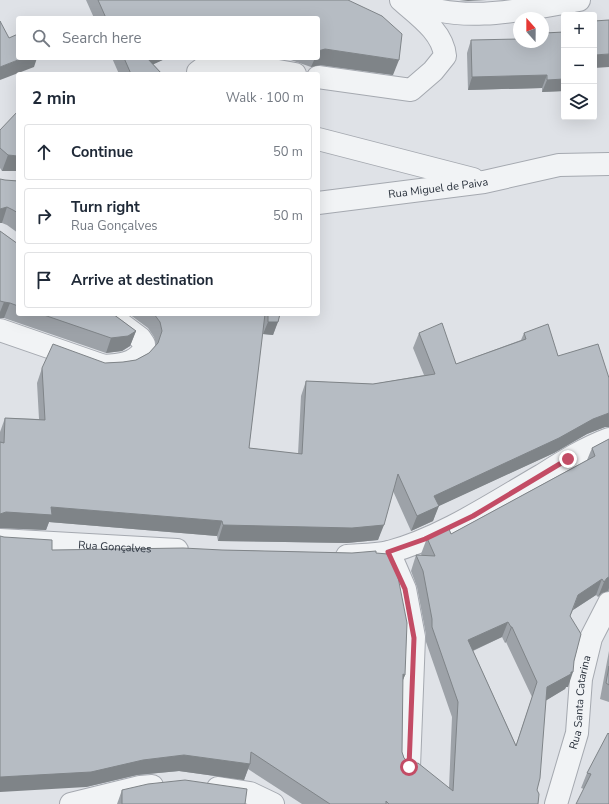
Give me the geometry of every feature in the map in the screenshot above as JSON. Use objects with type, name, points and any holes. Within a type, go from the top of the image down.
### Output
[{"type":"street","points":[[320,77],[411,90],[433,71],[445,56],[441,43],[435,32],[401,0]]},
{"type":"street","points":[[409,0],[416,4],[430,8],[461,14],[499,13],[579,0]]},
{"type":"street","points":[[198,72],[210,64],[222,61],[284,72]]},
{"type":"street","name":"Rua Miguel de Paiva","points":[[320,140],[484,182]]},
{"type":"street","points":[[484,182],[559,166],[609,164]]},
{"type":"street","name":"Rua Miguel de Paiva","points":[[320,203],[484,182]]},
{"type":"street","points":[[0,330],[104,366],[122,364],[136,359],[143,351],[144,344],[140,338],[111,316]]},
{"type":"street","points":[[331,555],[346,556],[388,552],[425,539],[473,516],[568,459],[593,445],[609,439]]},
{"type":"street","name":"Rua Gonçalves","points":[[0,540],[193,551]]},
{"type":"street","points":[[388,552],[405,589],[414,638],[409,767]]},
{"type":"street","name":"Rua Santa Catarina","points":[[556,804],[577,733],[581,679],[591,638],[609,603]]},
{"type":"street","points":[[71,804],[140,787],[173,784]]},
{"type":"street","points":[[196,785],[250,793],[273,804]]},
{"type":"building","points":[[98,0],[348,0],[382,16],[402,34],[399,60],[325,49],[320,50],[320,16],[105,16]]},
{"type":"building","points":[[609,20],[609,54],[597,55],[597,21]]},
{"type":"building","points":[[0,21],[9,38],[16,35],[16,60],[18,60],[0,67]]},
{"type":"building","points":[[561,32],[561,79],[547,80],[547,75],[472,77],[471,40],[513,39],[513,48],[549,48],[549,33]]},
{"type":"building","points":[[125,60],[149,60],[160,72],[130,72]]},
{"type":"building","points":[[16,113],[16,156],[8,155],[0,148],[0,130]]},
{"type":"building","points":[[0,179],[16,181],[16,212],[7,207],[0,209]]},
{"type":"building","points":[[0,231],[16,243],[16,305],[0,301]]},
{"type":"building","points":[[47,316],[116,316],[136,331],[128,336],[111,338]]},
{"type":"building","points":[[156,316],[265,316],[249,448],[302,454],[306,381],[373,384],[435,374],[419,333],[442,323],[456,364],[526,339],[524,333],[548,324],[558,356],[598,344],[609,378],[609,413],[593,419],[559,438],[434,496],[439,506],[417,516],[398,474],[384,525],[352,528],[223,525],[222,521],[51,507],[52,515],[6,512],[0,514],[0,442],[4,443],[5,418],[45,420],[42,368],[53,344],[105,363],[136,360],[149,353],[158,343],[162,331],[160,322]]},
{"type":"building","points":[[268,316],[280,316],[278,322],[268,322]]},
{"type":"building","points":[[609,439],[609,577],[604,582],[602,579],[578,595],[570,616],[581,634],[574,661],[573,672],[547,687],[540,778],[537,790],[539,794],[538,804],[389,804],[386,801],[386,804],[330,804],[251,752],[250,764],[184,755],[143,760],[91,772],[0,777],[0,536],[52,540],[52,550],[183,548],[352,553],[376,551],[376,553],[388,554],[398,577],[407,623],[405,675],[403,674],[402,752],[404,758],[408,762],[414,764],[418,763],[453,791],[458,702],[432,627],[432,619],[423,571],[416,555],[435,556],[427,538],[449,529],[451,534],[595,456],[592,448]],"holes":[[[508,622],[537,682],[516,746],[468,640]]]},
{"type":"building","points":[[609,666],[609,685],[606,683]]},
{"type":"building","points":[[608,733],[609,804],[576,804],[591,774],[587,773]]},
{"type":"building","points":[[185,780],[247,789],[245,804],[122,804],[122,790],[148,784]]},
{"type":"route","points":[[409,767],[414,638],[409,603],[405,589],[388,552],[425,539],[473,516],[568,459]]}]
